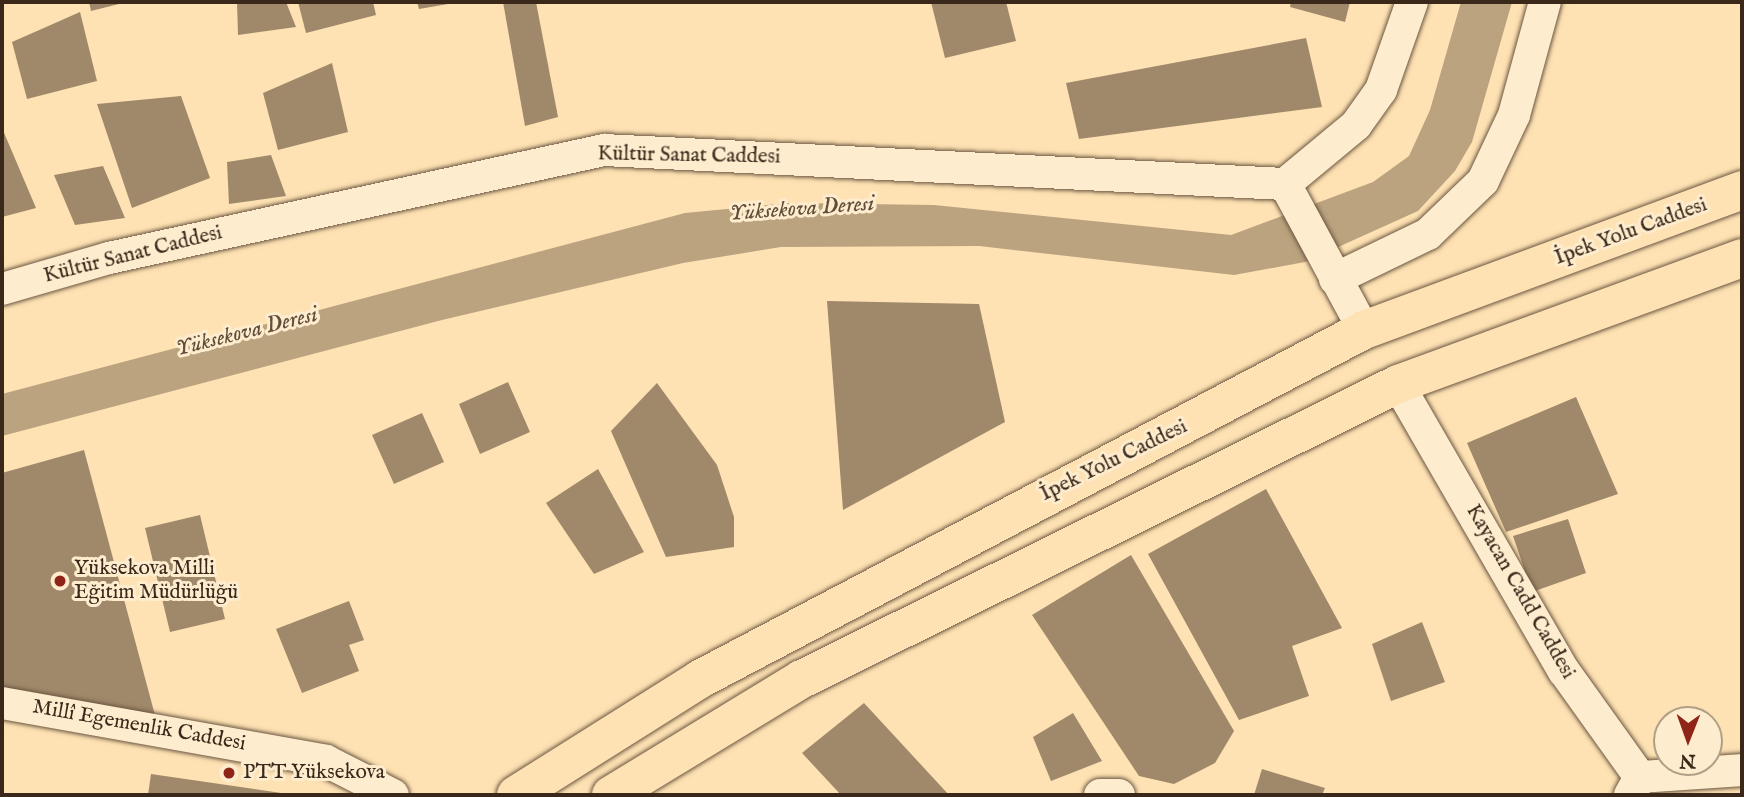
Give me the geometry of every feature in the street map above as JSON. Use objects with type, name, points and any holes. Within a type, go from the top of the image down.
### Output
[{"type":"highway","name":"İpek Yolu Caddesi","points":[[516,795],[700,679],[1364,330],[1742,190]]},
{"type":"highway","points":[[611,795],[802,679],[1398,384],[1742,258]]},
{"type":"street","points":[[1364,330],[1291,193],[1356,125],[1381,90],[1412,2]]},
{"type":"street","points":[[1331,271],[1428,234],[1483,181],[1510,127],[1545,2]]},
{"type":"street","name":"Kültür Sanat Caddesi","points":[[2,289],[109,258],[604,150],[1291,193]]},
{"type":"street","name":"Kayacan Cadd Caddesi","points":[[1398,384],[1564,671],[1635,786]]},
{"type":"street","name":"Millî Egemenlik Caddesi","points":[[2,703],[326,761],[393,795]]},
{"type":"street","points":[[1635,786],[1742,770]]},
{"type":"street","points":[[1100,795],[1119,795]]},
{"type":"water","name":"Yüksekova Deresi","points":[[1461,2],[1512,2],[1472,142],[1455,171],[1418,211],[1305,262],[1234,275],[979,246],[781,247],[683,263],[442,320],[2,436],[2,394],[685,213],[789,203],[934,205],[1231,235],[1373,182],[1409,156],[1430,110]]},
{"type":"building","points":[[89,2],[123,2],[123,3],[91,11]]},
{"type":"building","points":[[237,2],[286,2],[296,27],[238,35]]},
{"type":"building","points":[[298,2],[373,2],[376,15],[306,33]]},
{"type":"building","points":[[417,2],[454,2],[454,3],[419,9]]},
{"type":"building","points":[[503,2],[536,2],[558,117],[525,126]]},
{"type":"building","points":[[931,2],[1006,2],[1016,41],[945,58]]},
{"type":"building","points":[[1291,2],[1350,2],[1345,22],[1290,7]]},
{"type":"building","points":[[80,12],[97,81],[27,99],[12,42]]},
{"type":"building","points":[[1306,38],[1322,107],[1079,139],[1066,83]]},
{"type":"building","points":[[332,63],[348,132],[278,150],[263,93]]},
{"type":"building","points":[[181,96],[210,178],[132,208],[97,104]]},
{"type":"building","points":[[2,128],[36,208],[2,217]]},
{"type":"building","points":[[271,155],[286,196],[229,204],[227,162]]},
{"type":"building","points":[[103,166],[125,218],[75,225],[54,175]]},
{"type":"building","points":[[827,301],[979,304],[1005,422],[843,510]]},
{"type":"building","points":[[508,382],[530,432],[480,454],[459,404]]},
{"type":"building","points":[[657,383],[717,465],[734,517],[734,547],[666,557],[611,431]]},
{"type":"building","points":[[1576,397],[1618,494],[1506,532],[1467,443]]},
{"type":"building","points":[[422,413],[444,462],[394,484],[372,435]]},
{"type":"building","name":"Yüksekova Milli Eğitim Müdürlüğü","points":[[84,450],[156,719],[2,688],[2,473]]},
{"type":"building","points":[[598,469],[644,552],[594,574],[546,503]]},
{"type":"building","points":[[1266,489],[1342,628],[1292,646],[1309,696],[1239,720],[1148,554]]},
{"type":"building","points":[[200,515],[225,619],[170,632],[145,528]]},
{"type":"building","points":[[1568,519],[1586,573],[1532,592],[1513,536]]},
{"type":"building","points":[[1131,555],[1234,731],[1215,763],[1174,784],[1139,776],[1032,615]]},
{"type":"building","points":[[349,601],[364,640],[349,645],[359,671],[302,693],[276,629]]},
{"type":"building","points":[[1422,622],[1445,682],[1391,701],[1372,644]]},
{"type":"building","points":[[864,703],[949,795],[841,795],[802,753]]},
{"type":"building","points":[[1073,713],[1102,761],[1051,781],[1033,737]]},
{"type":"building","points":[[1262,769],[1325,788],[1322,795],[1254,795]]},
{"type":"building","points":[[151,774],[288,794],[288,795],[148,795]]},
{"type":"place","name":"Yüksekova Milli Eğitim Müdürlüğü","points":[[60,581]]},
{"type":"place","name":"PTT Yüksekova","points":[[229,773]]}]
